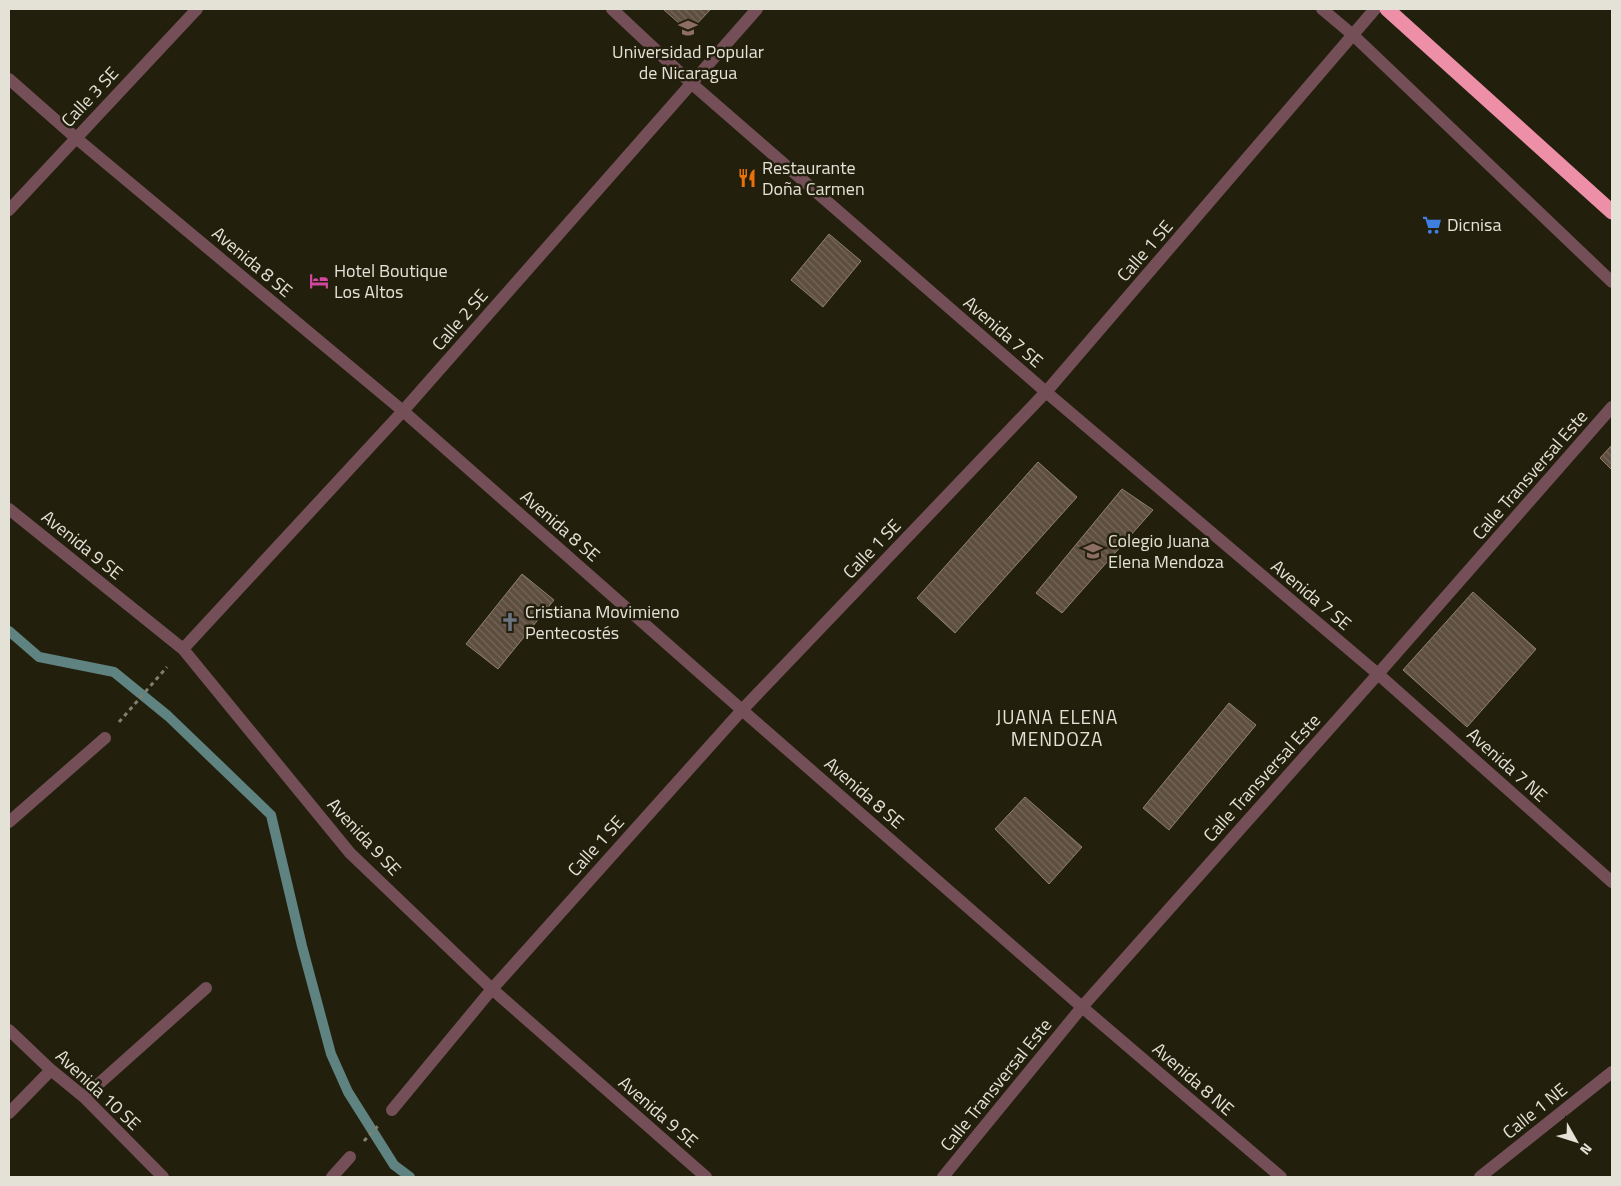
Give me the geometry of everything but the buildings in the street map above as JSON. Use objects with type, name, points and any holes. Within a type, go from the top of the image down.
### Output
[{"type":"highway","points":[[1387,9],[1612,212]]},
{"type":"street","name":"Calle 3 SE","points":[[9,210],[197,9]]},
{"type":"street","name":"Avenida 7 SE","points":[[612,9],[691,83],[1046,392],[1378,674]]},
{"type":"street","name":"Calle 2 SE","points":[[183,649],[404,411],[757,9]]},
{"type":"street","points":[[1322,9],[1353,35],[1612,282]]},
{"type":"street","name":"Calle 1 SE","points":[[392,1110],[492,989],[742,710],[1046,392],[1375,9]]},
{"type":"street","name":"Avenida 8 SE","points":[[9,79],[76,138],[404,411],[1082,1007]]},
{"type":"street","name":"Calle Transversal Este","points":[[943,1177],[1082,1007],[1612,407]]},
{"type":"street","name":"Avenida 9 SE","points":[[9,509],[183,649],[350,853],[492,989],[706,1177]]},
{"type":"street","name":"Avenida 7 NE","points":[[1378,674],[1612,882]]},
{"type":"street","points":[[9,822],[105,738]]},
{"type":"street","points":[[84,1096],[206,988]]},
{"type":"street","name":"Avenida 8 NE","points":[[1082,1007],[1281,1177]]},
{"type":"street","name":"Avenida 10 SE","points":[[9,1030],[51,1070],[84,1096],[163,1177]]},
{"type":"street","points":[[9,1113],[51,1070]]},
{"type":"street","name":"Calle 1 NE","points":[[1480,1177],[1612,1072]]},
{"type":"street","points":[[332,1177],[350,1157]]},
{"type":"path","points":[[105,738],[183,649]]},
{"type":"path","points":[[350,1157],[392,1110]]},
{"type":"waterway","points":[[9,631],[39,657],[114,672],[168,716],[271,815],[302,946],[331,1054],[348,1092],[394,1165],[410,1177]]},
{"type":"place","name":"Universidad Popular de Nicaragua","points":[[688,28]]},
{"type":"place","name":"Restaurante Doña Carmen","points":[[747,178]]},
{"type":"place","name":"Dicnisa","points":[[1432,225]]},
{"type":"place","name":"Hotel Boutique Los Altos","points":[[319,281]]},
{"type":"place","name":"Colegio Juana Elena Mendoza","points":[[1093,551]]},
{"type":"place","name":"Cristiana Movimieno Pentecostés","points":[[510,622]]},
{"type":"district","name":"JUANA ELENA MENDOZA","points":[[1057,728]]}]
